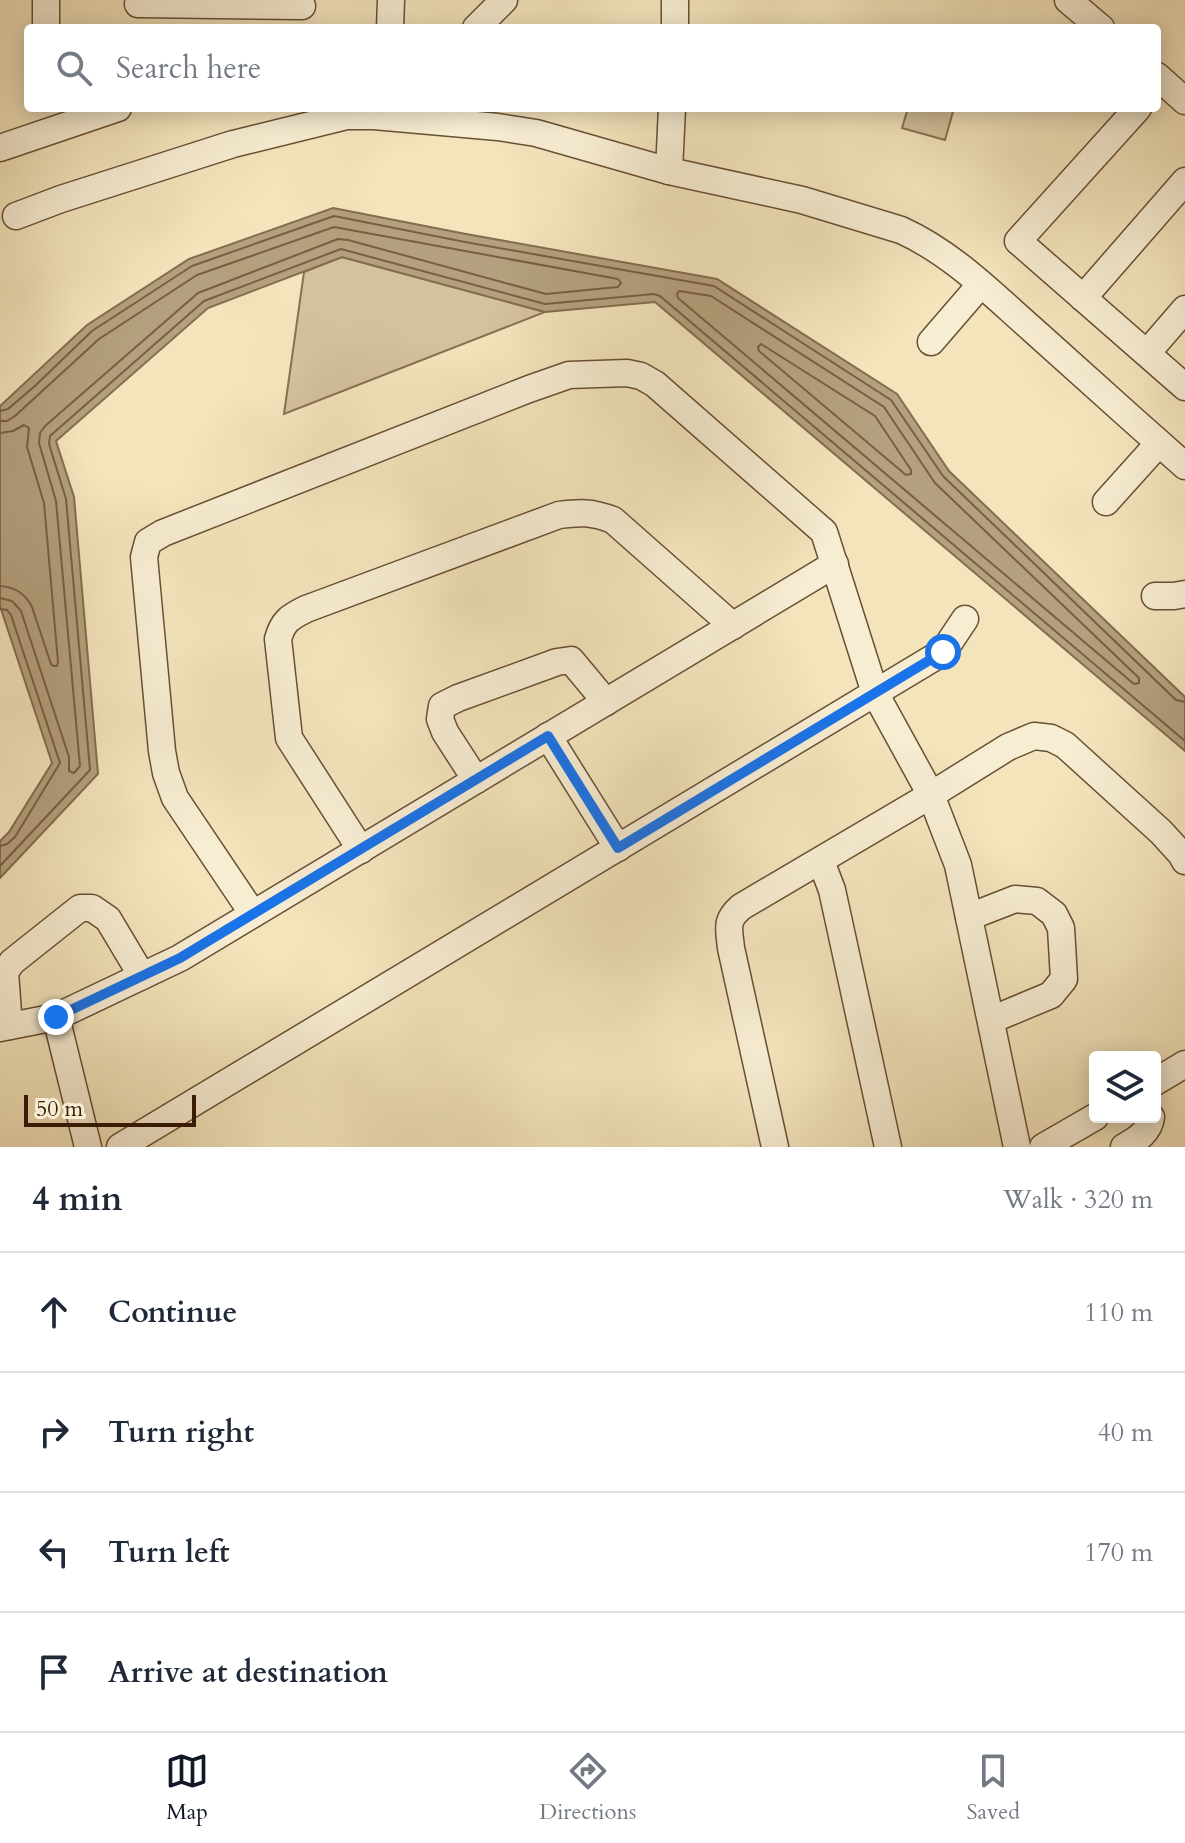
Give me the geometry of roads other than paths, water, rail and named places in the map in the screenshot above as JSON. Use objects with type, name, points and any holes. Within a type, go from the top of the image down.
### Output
[{"type":"street","points":[[46,0],[46,24]]},
{"type":"street","points":[[390,24],[391,0]]},
{"type":"street","points":[[482,16],[504,0]]},
{"type":"street","points":[[675,0],[675,24]]},
{"type":"street","points":[[1065,1],[1096,24]]},
{"type":"street","points":[[138,11],[302,11]]},
{"type":"street","points":[[1161,83],[1185,101]]},
{"type":"street","points":[[0,148],[45,120],[94,112]]},
{"type":"street","points":[[669,171],[672,112]]},
{"type":"street","points":[[1134,112],[1018,241],[1185,387]]},
{"type":"street","points":[[16,216],[233,144],[347,116],[498,127],[536,133],[669,171],[802,200],[901,230],[939,250],[981,284],[1185,466]]},
{"type":"street","points":[[1083,298],[1185,181]]},
{"type":"street","points":[[931,342],[981,284]]},
{"type":"street","points":[[1147,353],[1185,309]]},
{"type":"street","points":[[253,914],[175,798],[166,773],[144,557],[148,542],[163,533],[569,375],[627,373],[641,376],[655,384],[824,532],[875,693],[931,795],[958,865],[1017,1147]]},
{"type":"street","points":[[1106,502],[1159,443]]},
{"type":"street","points":[[361,850],[289,738],[278,639],[281,627],[292,616],[559,515],[581,512],[596,513],[613,520],[733,626]]},
{"type":"street","points":[[142,976],[108,919],[92,908],[80,908],[12,962],[5,972],[5,1027],[56,1017],[180,958],[835,564]]},
{"type":"street","points":[[1155,596],[1185,594]]},
{"type":"street","points":[[120,1147],[943,652],[965,619]]},
{"type":"street","points":[[476,780],[445,732],[440,719],[442,706],[557,662],[571,660],[606,702]]},
{"type":"street","points":[[548,736],[618,848]]},
{"type":"street","points":[[775,1147],[731,948],[728,925],[732,915],[741,907],[1008,747],[1034,736],[1051,738],[1065,745],[1161,832],[1185,861]]},
{"type":"street","points":[[821,861],[832,890],[888,1147]]},
{"type":"street","points":[[969,917],[1015,899],[1037,901],[1054,914],[1061,928],[1064,979],[1051,995],[991,1020]]},
{"type":"street","points":[[56,1017],[88,1147]]},
{"type":"street","points":[[1161,1078],[1185,1064]]},
{"type":"street","points":[[1043,1147],[1089,1120]]},
{"type":"street","points":[[1124,1147],[1140,1138],[1150,1123]]},
{"type":"water","points":[[333,208],[717,279],[897,394],[949,471],[1185,697],[1185,751],[655,302],[545,312],[342,257],[208,308],[56,441],[74,497],[98,774],[0,878],[0,841],[9,832],[52,763],[0,606],[0,406],[87,325],[189,259]]}]
